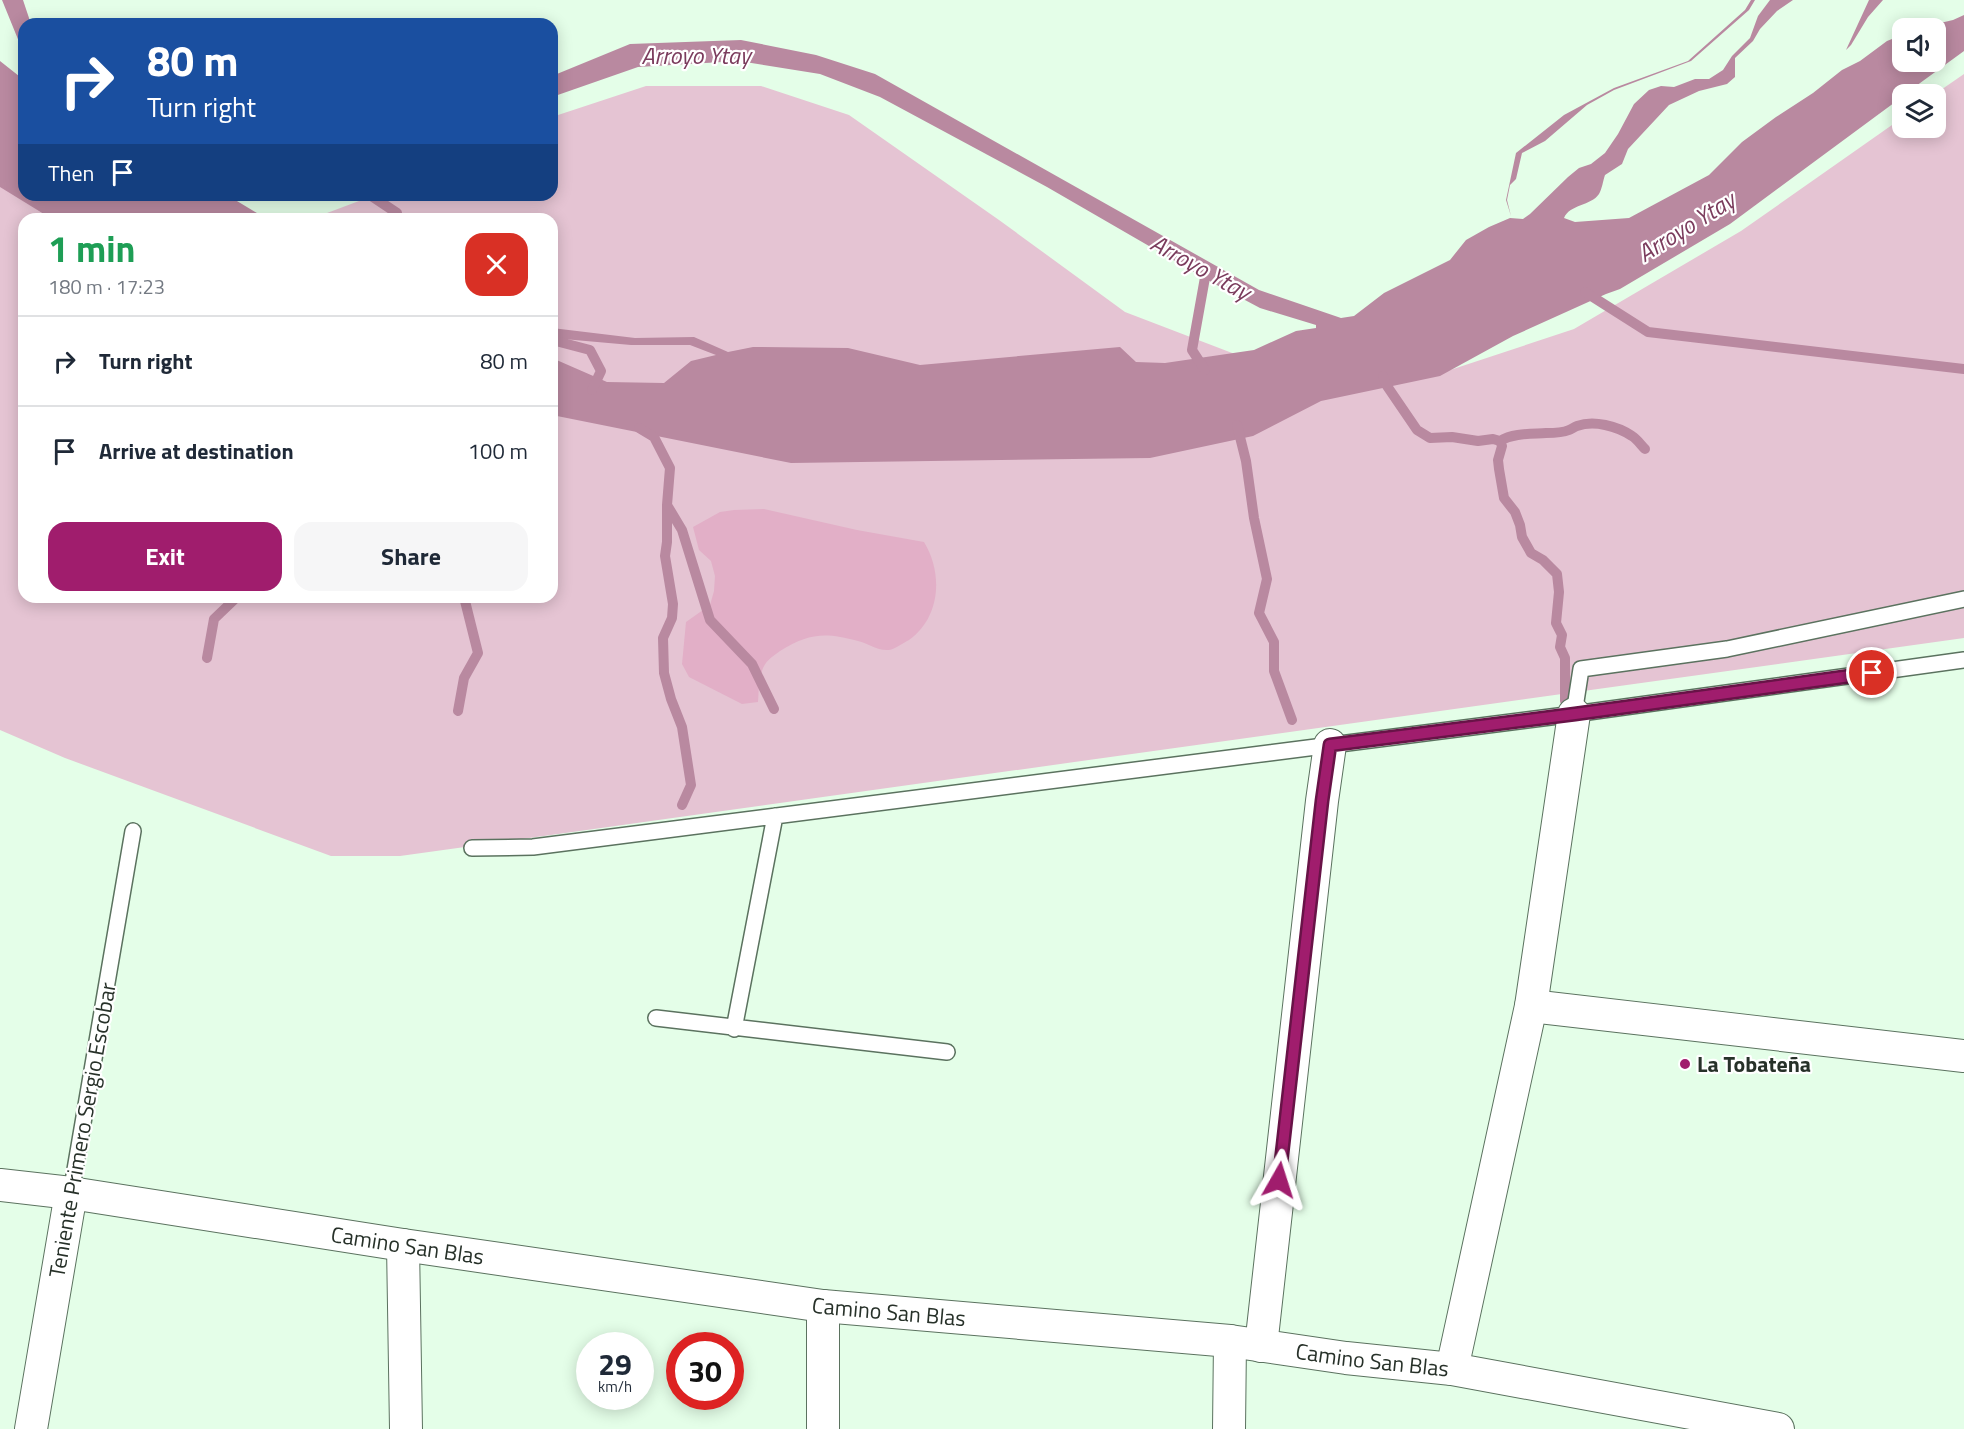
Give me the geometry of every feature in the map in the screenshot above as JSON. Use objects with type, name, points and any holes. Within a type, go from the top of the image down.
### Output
[{"type":"street","points":[[1452,1369],[1531,1006],[1575,714]]},
{"type":"street","points":[[1261,1346],[1330,745]]},
{"type":"street","points":[[1531,1006],[1964,1056]]},
{"type":"street","name":"Camino San Blas","points":[[0,1185],[71,1193],[402,1245],[823,1306],[1230,1341],[1346,1358],[1452,1369],[1778,1429]]},
{"type":"street","name":"Teniente Primero Sergio Escobar","points":[[31,1429],[71,1193]]},
{"type":"street","points":[[402,1245],[406,1429]]},
{"type":"street","points":[[823,1306],[823,1429]]},
{"type":"street","points":[[1229,1429],[1230,1341]]},
{"type":"lane","points":[[1575,714],[1581,669],[1727,649],[1964,599]]},
{"type":"lane","points":[[472,848],[533,847],[1575,714],[1964,660]]},
{"type":"lane","points":[[734,1029],[775,816]]},
{"type":"lane","name":"Teniente Primero Sergio Escobar","points":[[71,1193],[133,831]]},
{"type":"lane","points":[[656,1018],[734,1029],[947,1052]]},
{"type":"shaded area","points":[[1964,74],[1964,638],[400,856],[331,856],[65,758],[0,730],[0,92],[18,169],[18,201],[76,201],[178,213],[18,213],[18,603],[558,603],[558,213],[327,213],[359,201],[558,201],[558,115],[646,86],[761,86],[849,115],[1125,312],[1274,369],[1435,375],[1574,329],[1741,231],[1892,125],[1892,138],[1946,138],[1946,86]]},
{"type":"shaded area","points":[[764,509],[924,542],[934,567],[936,581],[936,594],[928,619],[909,640],[889,650],[826,635],[790,645],[765,664],[760,678],[758,702],[742,704],[689,677],[682,664],[686,622],[710,605],[715,576],[711,561],[699,550],[693,527],[720,512]]},
{"type":"water","points":[[2,0],[23,0],[29,18],[18,18],[18,39]]},
{"type":"water","points":[[1751,0],[1755,0],[1749,10],[1691,61],[1614,90],[1587,105],[1545,141],[1522,153],[1516,179],[1510,185],[1507,200],[1511,216],[1506,200],[1516,153],[1564,115],[1614,88],[1688,61],[1745,10]]},
{"type":"water","name":"Arroyo Ytay","points":[[1770,0],[1793,0],[1777,11],[1760,29],[1753,41],[1735,58],[1735,77],[1727,84],[1699,91],[1669,105],[1628,149],[1622,164],[1605,175],[1600,192],[1595,198],[1571,210],[1564,218],[1575,222],[1629,218],[1709,175],[1742,142],[1842,70],[1860,61],[1892,39],[1892,72],[1935,72],[1919,84],[1892,84],[1892,104],[1730,224],[1620,289],[1513,336],[1440,376],[1321,401],[1253,436],[1150,458],[791,463],[558,416],[558,361],[607,382],[664,383],[691,361],[716,355],[690,345],[631,345],[558,339],[558,329],[635,338],[694,337],[728,352],[753,347],[848,348],[920,365],[1120,347],[1136,362],[1165,363],[1254,350],[1296,331],[1316,328],[1316,325],[1260,308],[1047,187],[880,97],[820,74],[739,61],[638,67],[558,95],[558,74],[630,44],[741,40],[816,55],[875,74],[1259,290],[1341,318],[1354,316],[1384,293],[1450,260],[1466,240],[1489,227],[1510,218],[1523,219],[1579,168],[1591,164],[1605,153],[1634,104],[1649,90],[1661,86],[1674,87],[1695,79],[1709,79],[1723,70],[1732,56],[1750,38],[1758,16]]},
{"type":"water","points":[[1869,0],[1883,0],[1868,17],[1846,50]]},
{"type":"water","points":[[1964,15],[1964,51],[1946,64],[1946,22]]},
{"type":"water","points":[[0,61],[18,75],[18,198],[0,187]]},
{"type":"water","points":[[23,201],[237,201],[257,213],[42,213]]},
{"type":"waterway","points":[[379,201],[397,213]]},
{"type":"waterway","name":"Arroyo Ytay","points":[[1205,370],[1192,350],[1206,272]]},
{"type":"waterway","points":[[1585,292],[1648,332],[1964,369]]},
{"type":"waterway","points":[[558,342],[590,350],[601,371],[592,390]]},
{"type":"waterway","points":[[1383,376],[1387,386],[1417,430],[1430,438],[1452,437],[1478,441],[1493,439],[1500,441],[1502,446],[1498,460],[1504,498],[1515,512],[1522,537],[1531,553],[1543,560],[1557,574],[1559,592],[1556,623],[1562,635],[1560,647],[1565,658],[1565,701]]},
{"type":"waterway","points":[[1500,441],[1516,435],[1560,432],[1584,424],[1598,424],[1626,432],[1645,449]]},
{"type":"waterway","points":[[1237,425],[1246,461],[1254,518],[1267,579],[1259,613],[1274,642],[1274,671],[1292,720]]},
{"type":"waterway","points":[[639,428],[654,437],[670,468],[667,505],[682,530],[710,620],[752,664],[774,709]]},
{"type":"waterway","points":[[667,505],[665,556],[673,604],[672,618],[663,638],[664,673],[682,727],[691,785],[682,805]]},
{"type":"waterway","points":[[207,658],[214,619],[231,603]]},
{"type":"waterway","points":[[458,711],[464,678],[478,653],[466,603]]},
{"type":"place","name":"La Tobateña","points":[[1685,1064]]},
{"type":"route","points":[[1279,1180],[1330,745],[1872,673]]}]
